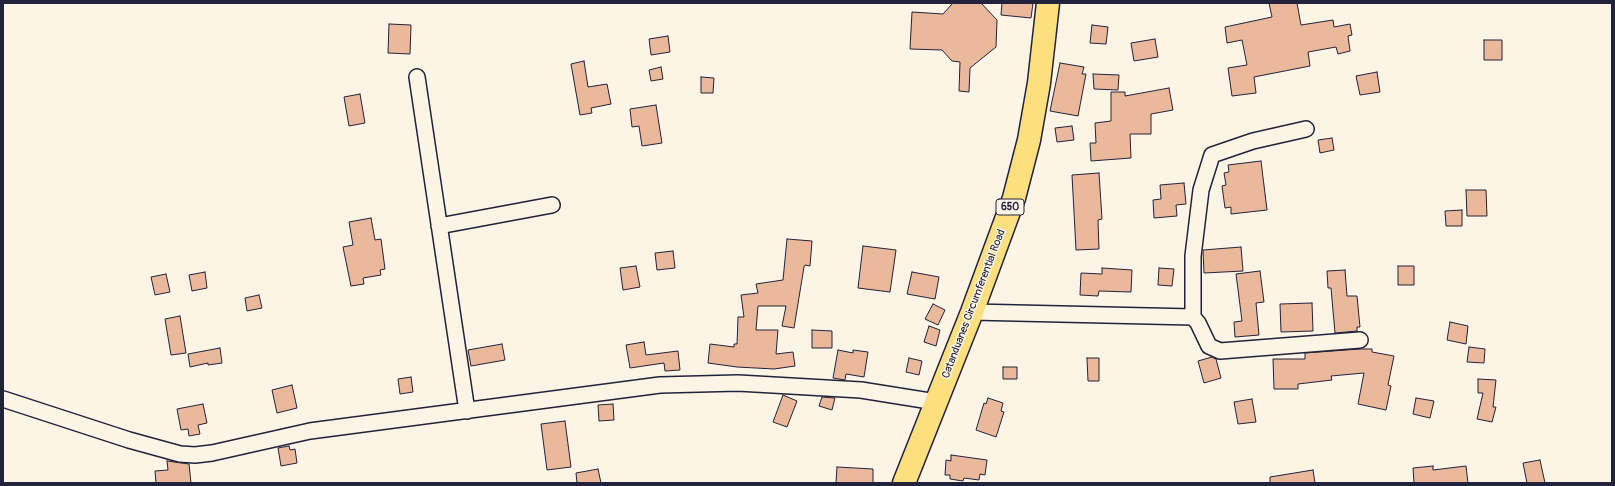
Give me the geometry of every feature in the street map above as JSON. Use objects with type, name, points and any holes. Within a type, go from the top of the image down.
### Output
[{"type":"main road","name":"Catanduanes Circumferential Road","points":[[904,483],[972,312],[1014,198],[1022,167],[1039,83],[1048,3]]},
{"type":"street","points":[[417,77],[467,411]]},
{"type":"street","points":[[1306,129],[1253,141],[1212,156],[1201,190],[1194,242],[1193,317],[1198,323],[1209,346],[1220,351],[1360,340]]},
{"type":"street","points":[[439,226],[552,205]]},
{"type":"street","points":[[972,312],[1193,317]]},
{"type":"street","points":[[3,399],[129,440],[180,454],[195,455],[212,453],[310,431],[660,385],[738,383],[861,390],[936,402]]},
{"type":"building","points":[[953,3],[981,3],[997,20],[996,47],[970,68],[969,92],[959,91],[960,62],[952,61],[942,50],[910,49],[912,12],[943,14]]},
{"type":"building","points":[[1002,3],[1033,3],[1031,18],[1001,15]]},
{"type":"building","points":[[1269,3],[1297,3],[1301,25],[1333,20],[1334,27],[1350,24],[1352,35],[1348,36],[1350,51],[1338,54],[1336,47],[1308,52],[1310,66],[1254,77],[1256,93],[1232,96],[1228,68],[1247,65],[1242,40],[1227,43],[1225,27],[1272,17]]},
{"type":"building","points":[[389,24],[411,25],[410,54],[388,53]]},
{"type":"building","points":[[1092,25],[1108,27],[1106,44],[1090,43]]},
{"type":"building","points":[[668,36],[670,52],[651,55],[649,39]]},
{"type":"building","points":[[1155,39],[1158,57],[1134,61],[1131,43]]},
{"type":"building","points":[[1484,40],[1502,40],[1502,60],[1484,60]]},
{"type":"building","points":[[584,61],[588,87],[607,84],[611,104],[591,108],[592,113],[580,115],[571,64]]},
{"type":"building","points":[[1060,63],[1084,67],[1082,74],[1086,74],[1078,116],[1050,111]]},
{"type":"building","points":[[661,67],[663,79],[651,81],[649,70]]},
{"type":"building","points":[[1377,72],[1380,92],[1360,95],[1356,76]]},
{"type":"building","points":[[1093,74],[1119,75],[1118,90],[1094,89]]},
{"type":"building","points":[[701,77],[714,78],[713,93],[701,93]]},
{"type":"building","points":[[1169,88],[1173,110],[1151,114],[1151,134],[1130,134],[1131,158],[1091,161],[1090,143],[1096,143],[1095,123],[1111,121],[1111,92],[1125,92],[1125,96]]},
{"type":"building","points":[[360,94],[365,123],[349,126],[344,97]]},
{"type":"building","points":[[656,105],[662,143],[642,146],[639,126],[632,127],[630,109]]},
{"type":"building","points":[[1072,126],[1074,140],[1057,142],[1055,128]]},
{"type":"building","points":[[1332,138],[1334,150],[1320,153],[1318,140]]},
{"type":"building","points":[[1261,161],[1267,210],[1231,214],[1231,207],[1225,208],[1222,186],[1226,185],[1224,173],[1229,172],[1228,165]]},
{"type":"building","points":[[1099,173],[1102,219],[1098,220],[1099,249],[1076,250],[1072,175]]},
{"type":"building","points":[[1184,183],[1186,204],[1176,205],[1177,216],[1154,218],[1153,200],[1161,199],[1160,185]]},
{"type":"building","points":[[1466,190],[1486,190],[1487,216],[1467,216]]},
{"type":"building","points":[[1462,210],[1462,226],[1446,226],[1445,211]]},
{"type":"building","points":[[371,218],[375,240],[381,239],[385,269],[380,270],[381,275],[363,278],[364,284],[351,286],[343,247],[353,245],[349,222]]},
{"type":"building","points":[[787,239],[812,241],[810,266],[805,265],[804,267],[794,328],[782,326],[786,306],[758,306],[756,330],[778,330],[776,354],[793,352],[795,366],[774,369],[737,367],[708,363],[710,344],[734,347],[734,344],[737,344],[738,317],[744,317],[741,295],[758,293],[756,284],[783,280]]},
{"type":"building","points":[[863,246],[896,250],[890,292],[858,288]]},
{"type":"building","points":[[1241,247],[1243,271],[1204,273],[1203,250]]},
{"type":"building","points":[[673,251],[675,268],[657,270],[655,253]]},
{"type":"building","points":[[636,266],[640,287],[623,290],[620,268]]},
{"type":"building","points":[[1398,266],[1414,266],[1414,285],[1398,285]]},
{"type":"building","points":[[1102,268],[1132,270],[1131,292],[1099,291],[1098,296],[1080,295],[1081,273],[1102,274]]},
{"type":"building","points":[[1159,268],[1174,269],[1172,286],[1158,285]]},
{"type":"building","points":[[1345,270],[1347,296],[1357,296],[1360,327],[1357,327],[1357,331],[1335,333],[1331,288],[1328,288],[1327,271]]},
{"type":"building","points":[[1260,271],[1264,302],[1256,303],[1259,335],[1235,337],[1234,322],[1242,321],[1236,274]]},
{"type":"building","points":[[205,272],[207,288],[192,291],[189,275]]},
{"type":"building","points":[[912,272],[939,277],[935,299],[907,294]]},
{"type":"building","points":[[166,274],[170,292],[155,295],[151,277]]},
{"type":"building","points":[[259,295],[262,308],[247,311],[245,298]]},
{"type":"building","points":[[1312,303],[1313,331],[1281,332],[1280,304]]},
{"type":"building","points":[[933,304],[945,310],[938,325],[925,319]]},
{"type":"building","points":[[180,316],[186,353],[171,355],[165,319]]},
{"type":"building","points":[[1450,322],[1468,326],[1466,344],[1447,340]]},
{"type":"building","points":[[929,326],[940,330],[936,346],[924,342]]},
{"type":"building","points":[[812,330],[832,331],[832,348],[812,348]]},
{"type":"building","points":[[644,342],[646,355],[678,351],[680,370],[665,371],[664,363],[630,368],[626,345]]},
{"type":"building","points":[[502,344],[505,360],[471,366],[468,350]]},
{"type":"building","points":[[1469,347],[1485,349],[1484,363],[1467,362]]},
{"type":"building","points":[[220,348],[222,363],[208,365],[208,363],[190,367],[188,354]]},
{"type":"building","points":[[1372,349],[1372,352],[1394,356],[1388,385],[1391,386],[1386,410],[1358,404],[1364,373],[1331,376],[1332,380],[1298,384],[1298,389],[1274,389],[1273,359],[1305,359],[1305,353]]},
{"type":"building","points":[[838,350],[853,353],[853,350],[868,352],[864,377],[846,374],[845,380],[833,378]]},
{"type":"building","points":[[1212,357],[1216,359],[1221,378],[1204,383],[1198,361]]},
{"type":"building","points":[[909,358],[922,361],[919,375],[906,372]]},
{"type":"building","points":[[1087,358],[1099,358],[1099,381],[1088,381]]},
{"type":"building","points":[[1003,367],[1017,367],[1017,379],[1003,379]]},
{"type":"building","points":[[411,377],[413,392],[400,394],[398,379]]},
{"type":"building","points":[[1478,379],[1496,380],[1493,407],[1496,407],[1492,422],[1477,419],[1483,393],[1478,393]]},
{"type":"building","points":[[292,385],[297,408],[277,413],[272,390]]},
{"type":"building","points":[[783,395],[797,401],[787,427],[773,422]]},
{"type":"building","points":[[822,397],[835,398],[832,410],[819,406]]},
{"type":"building","points":[[988,398],[1003,403],[1001,411],[1004,412],[996,437],[976,430],[984,403],[986,404]]},
{"type":"building","points":[[1416,398],[1434,401],[1430,418],[1413,414]]},
{"type":"building","points":[[1252,399],[1256,422],[1238,424],[1234,402]]},
{"type":"building","points":[[203,404],[207,423],[198,425],[200,434],[189,436],[188,429],[181,430],[177,409]]},
{"type":"building","points":[[613,404],[614,420],[599,421],[598,405]]},
{"type":"building","points":[[565,421],[571,467],[547,470],[541,424]]},
{"type":"building","points":[[289,446],[290,450],[295,449],[297,463],[281,466],[278,448]]},
{"type":"building","points":[[951,455],[987,460],[985,475],[980,474],[979,480],[964,478],[963,481],[950,479],[950,475],[945,475],[946,460],[951,461]]},
{"type":"building","points":[[1540,460],[1545,483],[1527,483],[1523,463]]},
{"type":"building","points":[[167,461],[189,464],[191,483],[156,483],[155,471],[168,470]]},
{"type":"building","points":[[1433,466],[1433,470],[1466,466],[1468,483],[1414,483],[1413,468]]},
{"type":"building","points":[[837,467],[873,469],[873,483],[836,483]]},
{"type":"building","points":[[598,469],[601,483],[577,483],[576,473]]},
{"type":"building","points":[[1313,470],[1315,483],[1270,483],[1270,477]]}]
